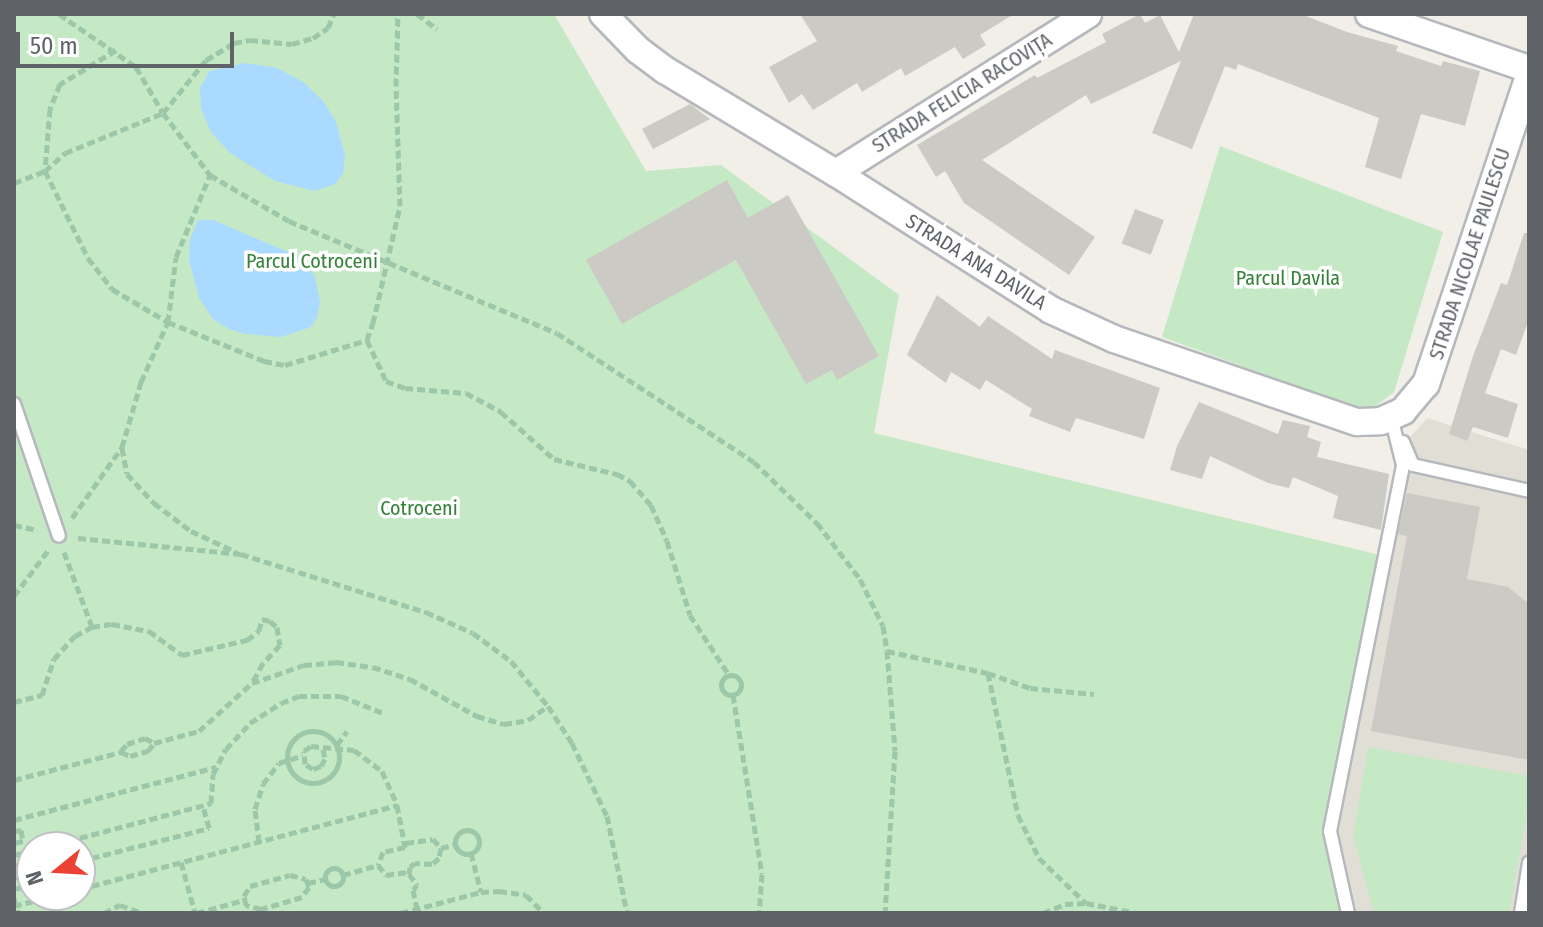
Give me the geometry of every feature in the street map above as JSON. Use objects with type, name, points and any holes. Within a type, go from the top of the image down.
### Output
[{"type":"street","name":"STRADA ANA DAVILA","points":[[603,14],[638,50],[665,70],[1081,325],[1357,422],[1391,417]]},
{"type":"street","name":"STRADA FELICIA RACOVIȚA","points":[[836,173],[1088,14]]},
{"type":"street","points":[[1369,14],[1529,69]]},
{"type":"street","name":"STRADA NICOLAE PAULESCU","points":[[1391,417],[1411,404],[1426,384],[1529,76]]},
{"type":"lane","points":[[14,404],[59,536]]},
{"type":"lane","points":[[1391,417],[1413,465],[1529,491]]},
{"type":"lane","points":[[1348,913],[1330,831],[1403,465],[1391,417]]},
{"type":"lane","points":[[1521,913],[1529,863]]},
{"type":"path","points":[[59,14],[116,50],[136,67],[163,113],[210,175],[289,221],[557,333],[754,462],[817,523],[860,579],[883,626],[895,751],[885,913]]},
{"type":"path","points":[[14,183],[45,171],[65,153],[163,113],[206,60],[234,43],[250,40],[292,44],[313,38],[328,28],[334,14]]},
{"type":"path","points":[[398,14],[396,86],[400,206],[367,340],[386,381],[405,388],[466,393],[501,412],[554,459],[617,474],[630,481],[651,505],[667,541],[690,615],[729,675],[736,677],[741,685],[733,695],[762,874],[759,913]]},
{"type":"path","points":[[417,14],[437,29]]},
{"type":"path","points":[[116,50],[60,84],[50,109],[45,171],[88,258],[112,289],[168,322],[264,361],[285,365],[367,340]]},
{"type":"path","points":[[14,596],[122,447],[141,382],[168,322],[176,257],[210,175]]},
{"type":"path","points":[[122,447],[127,474],[154,503],[191,531],[241,554],[426,612],[473,633],[511,661],[548,706],[572,743],[607,816],[627,913]]},
{"type":"path","points":[[59,536],[241,554]]},
{"type":"path","points":[[59,536],[92,627]]},
{"type":"path","points":[[14,702],[42,695],[54,659],[75,636],[92,627],[130,625],[166,640],[182,655],[247,640],[259,631],[262,619],[277,627],[280,645],[263,663],[252,683],[199,731],[154,743],[148,751],[130,756],[121,752]]},
{"type":"path","points":[[887,651],[988,673],[1030,688],[1094,694]]},
{"type":"path","points":[[252,683],[290,668],[336,662],[373,667],[410,679],[493,722],[517,723],[548,706]]},
{"type":"path","points":[[988,673],[1018,815],[1039,858],[1086,903]]},
{"type":"path","points":[[729,675],[721,686],[725,693],[733,695]]},
{"type":"path","points":[[96,833],[211,803],[209,790],[216,767],[237,735],[281,703],[299,696],[341,696],[383,713]]},
{"type":"path","points":[[310,731],[329,736],[336,746],[337,768],[326,780],[316,783],[298,779],[287,760],[289,747],[301,734],[310,731]]},
{"type":"path","points":[[336,746],[347,731]]},
{"type":"path","points":[[321,748],[329,736]]},
{"type":"path","points":[[14,780],[121,752],[127,744],[145,738],[154,743]]},
{"type":"path","points":[[259,842],[255,818],[259,792],[273,769],[311,746],[336,746],[354,750],[376,765],[391,786],[406,843],[403,849],[380,854],[378,865],[386,875],[408,872],[415,863],[426,865],[436,861],[441,848]]},
{"type":"path","points":[[289,747],[303,753],[308,767],[319,767]]},
{"type":"path","points":[[319,767],[325,759],[321,748]]},
{"type":"path","points":[[14,820],[216,767]]},
{"type":"path","points":[[319,767],[326,780]]},
{"type":"path","points":[[96,857],[209,828],[203,805]]},
{"type":"path","points":[[96,885],[397,805]]},
{"type":"path","points":[[14,831],[21,830],[23,841],[14,843]]},
{"type":"path","points":[[472,831],[479,843],[471,853],[462,853],[456,844],[459,833],[472,831]]},
{"type":"path","points":[[406,843],[433,839],[441,848]]},
{"type":"path","points":[[441,848],[456,844]]},
{"type":"path","points":[[471,853],[481,892]]},
{"type":"path","points":[[181,862],[196,913],[244,900]]},
{"type":"path","points":[[244,900],[246,890],[255,884],[296,874],[308,883],[326,879],[336,885],[343,875],[378,865]]},
{"type":"path","points":[[326,879],[326,873],[333,868],[343,875]]},
{"type":"path","points":[[408,872],[416,879],[413,890],[417,909]]},
{"type":"path","points":[[244,900],[256,910],[277,905],[302,897],[308,883]]},
{"type":"path","points":[[401,913],[481,892],[526,895],[544,913]]},
{"type":"path","points":[[1043,913],[1065,904],[1086,903],[1137,913]]},
{"type":"path","points":[[104,913],[120,905],[143,913]]},
{"type":"path","points":[[277,905],[280,913]]},
{"type":"shaded area","points":[[1427,418],[1529,450],[1529,913],[1345,913],[1323,823],[1384,556],[1398,451]]},
{"type":"green space","name":"Cotroceni","points":[[14,14],[554,14],[646,171],[721,165],[899,295],[874,433],[1384,556],[1323,823],[1345,913],[14,913]]},
{"type":"green space","name":"Parcul Davila","points":[[1220,146],[1443,232],[1394,392],[1368,412],[1162,337]]},
{"type":"green space","points":[[1368,747],[1529,776],[1529,799],[1509,913],[1374,913],[1353,836]]},
{"type":"water","points":[[244,63],[277,68],[303,82],[323,101],[336,122],[345,156],[343,174],[335,184],[315,191],[275,181],[230,153],[211,132],[201,109],[200,88],[210,71]]},
{"type":"water","points":[[198,220],[213,220],[304,259],[315,277],[320,302],[317,318],[311,327],[281,337],[246,334],[229,329],[213,319],[199,298],[189,260],[190,240]]},
{"type":"building","points":[[800,14],[1014,14],[980,35],[986,45],[963,59],[955,47],[905,76],[901,68],[862,92],[857,83],[813,110],[802,94],[789,103],[769,67],[817,41]]},
{"type":"building","points":[[1140,14],[1145,23],[1160,15],[1179,52],[1194,14],[1301,14],[1347,32],[1398,46],[1396,51],[1441,66],[1443,61],[1480,71],[1465,126],[1421,114],[1401,179],[1365,167],[1379,118],[1238,64],[1236,70],[1225,66],[1192,149],[1152,133],[1181,61],[1091,104],[1086,95],[982,160],[1095,237],[1069,275],[964,203],[945,171],[936,177],[917,145],[1035,75],[1037,78],[1106,42],[1102,34]]},
{"type":"building","points":[[690,104],[710,119],[653,149],[642,129]]},
{"type":"building","points":[[727,180],[748,218],[788,195],[879,356],[837,380],[832,370],[806,384],[736,260],[622,324],[586,260]]},
{"type":"building","points":[[1135,209],[1164,220],[1151,255],[1122,244]]},
{"type":"building","points":[[1524,233],[1529,233],[1529,319],[1516,355],[1501,349],[1485,393],[1518,404],[1508,438],[1473,427],[1467,441],[1449,434],[1473,356],[1501,283],[1507,285]]},
{"type":"building","points":[[937,295],[980,327],[988,316],[1052,359],[1055,350],[1160,388],[1144,439],[1076,418],[1070,432],[1029,416],[1032,409],[986,380],[980,390],[951,372],[946,383],[907,355]]},
{"type":"building","points":[[1199,402],[1278,434],[1283,420],[1310,426],[1307,437],[1321,442],[1317,457],[1389,474],[1381,530],[1333,518],[1338,496],[1293,477],[1289,488],[1268,483],[1210,456],[1202,479],[1170,470],[1177,446]]},
{"type":"building","points":[[1407,493],[1480,507],[1467,579],[1508,587],[1529,604],[1529,760],[1371,731],[1407,536],[1398,534]]},
{"type":"park label","name":"Parcul Cotroceni","points":[[312,261]]}]
